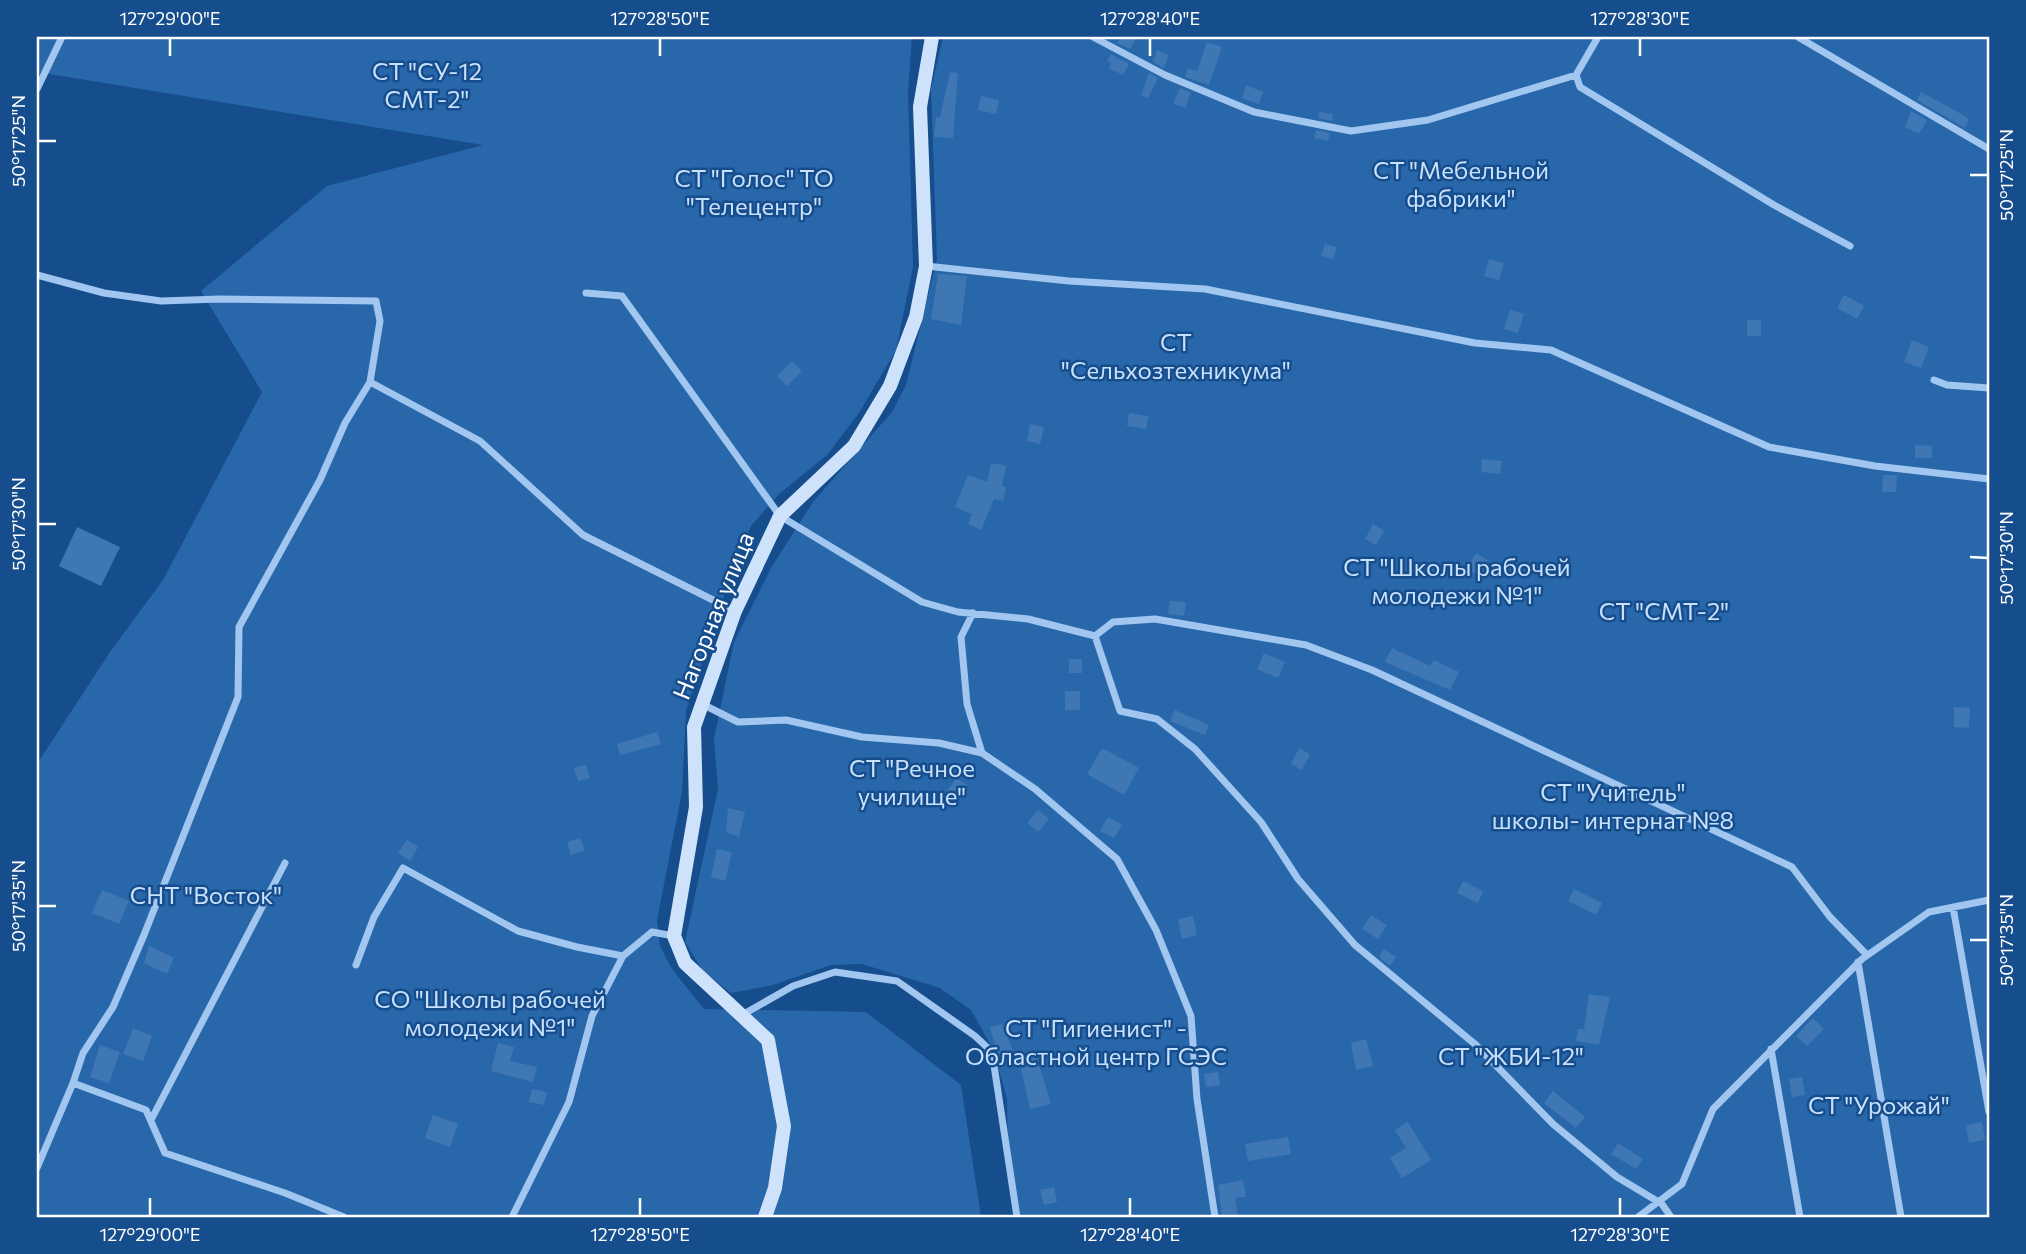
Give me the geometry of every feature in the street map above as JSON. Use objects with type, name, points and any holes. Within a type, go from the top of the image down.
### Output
[{"type":"street","points":[[37,89],[62,37]]},
{"type":"street","name":"Нагорная улица","points":[[674,936],[695,807],[694,727],[735,611],[780,516],[854,446],[890,386],[916,317],[926,266],[920,107],[932,37]]},
{"type":"street","points":[[1093,37],[1165,75],[1255,112],[1351,131],[1428,120],[1576,75],[1598,37]]},
{"type":"street","points":[[1798,37],[1989,149]]},
{"type":"street","points":[[1576,75],[1580,87],[1774,205],[1850,246]]},
{"type":"street","points":[[926,266],[1069,281],[1205,289],[1475,343],[1551,350],[1769,447],[1875,466],[1989,479]]},
{"type":"street","points":[[37,275],[104,293],[161,301],[376,301],[380,321],[370,382],[345,423],[320,480],[239,627],[238,697],[144,935],[113,1007],[83,1053],[74,1083],[37,1168]]},
{"type":"street","points":[[586,293],[622,296],[780,516],[922,602],[973,613],[1028,620],[1095,636]]},
{"type":"street","points":[[1934,380],[1947,386],[1989,388]]},
{"type":"street","points":[[370,382],[480,440],[583,535],[735,611]]},
{"type":"street","points":[[973,613],[961,637],[967,704],[982,753]]},
{"type":"street","points":[[1095,636],[1113,622],[1155,620],[1306,645],[1372,670],[1792,867],[1830,917],[1867,955]]},
{"type":"street","points":[[1095,636],[1120,710],[1157,719],[1195,749],[1261,822],[1298,879],[1355,945],[1476,1045],[1553,1124],[1617,1177],[1657,1201],[1671,1217]]},
{"type":"street","points":[[702,704],[738,722],[786,720],[862,737],[939,743],[982,753],[1035,789],[1116,859],[1156,930],[1191,1016],[1196,1099],[1215,1217]]},
{"type":"street","points":[[151,1120],[285,863]]},
{"type":"street","points":[[356,965],[374,917],[402,868],[518,930],[577,947],[623,956]]},
{"type":"street","points":[[1638,1217],[1682,1184],[1713,1110],[1858,962],[1929,912],[1989,900]]},
{"type":"street","points":[[1953,907],[1989,1112]]},
{"type":"street","points":[[512,1217],[569,1102],[592,1016],[623,956],[652,932],[674,936],[685,963],[768,1040],[784,1126],[775,1188],[765,1217]]},
{"type":"street","points":[[1858,962],[1901,1217]]},
{"type":"street","points":[[742,1014],[793,986],[835,972],[897,981],[975,1036],[992,1052],[1017,1217]]},
{"type":"street","points":[[1771,1049],[1800,1217]]},
{"type":"street","points":[[74,1083],[146,1110],[165,1153],[285,1193],[344,1217]]},
{"type":"green space","points":[[37,37],[912,37],[908,91],[913,267],[896,350],[859,413],[827,455],[779,494],[751,526],[731,575],[686,711],[682,792],[657,920],[660,946],[672,969],[704,1009],[866,1012],[961,1085],[981,1217],[37,1217],[37,764],[110,652],[163,580],[262,392],[201,291],[327,186],[483,145],[37,72]]},
{"type":"green space","points":[[943,37],[1989,37],[1989,1217],[1020,1217],[1008,1159],[1007,1099],[994,1051],[971,1010],[940,988],[862,964],[831,965],[773,985],[731,993],[703,971],[685,942],[718,789],[714,739],[734,642],[771,568],[813,502],[892,412],[906,385],[937,259],[931,89]]},
{"type":"building","points":[[1121,37],[1137,37],[1130,49],[1117,43]]},
{"type":"building","points":[[1207,42],[1222,47],[1209,85],[1185,77],[1188,68],[1197,71]]},
{"type":"building","points":[[1157,50],[1169,55],[1164,68],[1153,62]]},
{"type":"building","points":[[1111,54],[1129,64],[1123,75],[1109,68],[1111,63],[1107,61]]},
{"type":"building","points":[[950,72],[958,73],[953,138],[934,137],[936,117],[940,117]]},
{"type":"building","points":[[1149,73],[1158,78],[1148,98],[1141,95]]},
{"type":"building","points":[[1246,85],[1263,92],[1259,104],[1242,98]]},
{"type":"building","points":[[1180,88],[1191,93],[1185,108],[1173,103]]},
{"type":"building","points":[[1921,92],[1965,116],[1969,120],[1965,128],[1917,100]]},
{"type":"building","points":[[981,96],[999,100],[996,114],[978,110]]},
{"type":"building","points":[[1911,111],[1927,120],[1919,134],[1905,127]]},
{"type":"building","points":[[1319,112],[1333,114],[1332,121],[1318,118]]},
{"type":"building","points":[[1316,130],[1330,133],[1328,141],[1314,138]]},
{"type":"building","points":[[1325,244],[1337,247],[1333,259],[1321,256]]},
{"type":"building","points":[[1489,259],[1504,263],[1499,280],[1484,276]]},
{"type":"building","points":[[938,274],[967,276],[961,325],[931,319]]},
{"type":"building","points":[[1844,295],[1864,306],[1857,319],[1837,308]]},
{"type":"building","points":[[1510,310],[1524,314],[1518,333],[1504,329]]},
{"type":"building","points":[[1747,320],[1761,320],[1761,336],[1747,336]]},
{"type":"building","points":[[1912,340],[1929,347],[1921,368],[1904,362]]},
{"type":"building","points":[[792,361],[802,371],[787,386],[777,376]]},
{"type":"building","points":[[1129,413],[1148,416],[1146,429],[1127,426]]},
{"type":"building","points":[[1030,424],[1044,427],[1040,444],[1027,441]]},
{"type":"building","points":[[1915,445],[1932,446],[1932,458],[1915,458]]},
{"type":"building","points":[[1482,459],[1502,461],[1500,474],[1481,472]]},
{"type":"building","points":[[991,463],[1006,466],[1002,486],[1006,487],[1003,501],[994,499],[981,530],[968,524],[972,514],[955,507],[968,475],[987,482]]},
{"type":"building","points":[[1883,475],[1897,475],[1896,492],[1882,492]]},
{"type":"building","points":[[1373,524],[1384,531],[1376,545],[1365,539]]},
{"type":"building","points":[[77,527],[120,547],[101,586],[59,566]]},
{"type":"building","points":[[1476,553],[1488,560],[1479,576],[1467,569]]},
{"type":"building","points":[[1170,601],[1186,602],[1184,616],[1168,614]]},
{"type":"building","points":[[1392,648],[1430,666],[1434,660],[1459,672],[1450,690],[1385,662]]},
{"type":"building","points":[[1264,653],[1285,662],[1278,678],[1257,669]]},
{"type":"building","points":[[1069,659],[1082,659],[1082,673],[1069,673]]},
{"type":"building","points":[[1065,691],[1080,691],[1080,710],[1065,710]]},
{"type":"building","points":[[1954,707],[1970,708],[1969,728],[1954,727]]},
{"type":"building","points":[[1175,710],[1209,725],[1205,735],[1170,721]]},
{"type":"building","points":[[657,732],[661,744],[620,755],[617,744]]},
{"type":"building","points":[[1102,748],[1139,768],[1124,795],[1087,774]]},
{"type":"building","points":[[1299,748],[1310,754],[1302,770],[1291,764]]},
{"type":"building","points":[[586,765],[590,778],[578,781],[574,768]]},
{"type":"building","points":[[956,778],[967,785],[959,798],[947,791]]},
{"type":"building","points":[[728,808],[745,812],[739,837],[726,832]]},
{"type":"building","points":[[1038,810],[1049,819],[1038,832],[1027,823]]},
{"type":"building","points":[[1108,817],[1122,825],[1114,838],[1100,831]]},
{"type":"building","points":[[580,838],[585,850],[571,855],[567,842]]},
{"type":"building","points":[[407,840],[418,847],[410,861],[398,853]]},
{"type":"building","points":[[717,849],[732,852],[725,881],[711,877]]},
{"type":"building","points":[[1463,881],[1483,891],[1478,903],[1457,893]]},
{"type":"building","points":[[1574,889],[1602,903],[1596,915],[1568,901]]},
{"type":"building","points":[[102,890],[129,901],[119,924],[92,913]]},
{"type":"building","points":[[1371,915],[1387,925],[1378,939],[1362,929]]},
{"type":"building","points":[[1193,916],[1197,935],[1182,939],[1178,919]]},
{"type":"building","points":[[149,946],[174,958],[167,974],[144,963]]},
{"type":"building","points":[[1384,949],[1396,957],[1390,966],[1379,957]]},
{"type":"building","points":[[1589,994],[1610,997],[1599,1045],[1576,1041],[1578,1029],[1584,1029]]},
{"type":"building","points":[[1813,1018],[1824,1029],[1807,1046],[1796,1036]]},
{"type":"building","points":[[1002,1024],[1015,1056],[999,1060],[990,1027]]},
{"type":"building","points":[[133,1028],[152,1036],[143,1061],[123,1054]]},
{"type":"building","points":[[1366,1039],[1373,1066],[1356,1070],[1351,1043]]},
{"type":"building","points":[[498,1043],[514,1047],[510,1061],[537,1067],[533,1082],[491,1071]]},
{"type":"building","points":[[100,1045],[120,1052],[109,1083],[90,1077]]},
{"type":"building","points":[[1036,1055],[1051,1104],[1030,1109],[1019,1060]]},
{"type":"building","points":[[1218,1072],[1220,1085],[1206,1087],[1204,1074]]},
{"type":"building","points":[[1802,1077],[1805,1095],[1792,1097],[1789,1079]]},
{"type":"building","points":[[532,1089],[547,1092],[544,1105],[529,1102]]},
{"type":"building","points":[[1553,1091],[1585,1117],[1576,1128],[1544,1103]]},
{"type":"building","points":[[433,1115],[458,1124],[450,1147],[425,1138]]},
{"type":"building","points":[[1408,1122],[1431,1160],[1402,1178],[1390,1158],[1406,1148],[1395,1130]]},
{"type":"building","points":[[1982,1122],[1985,1140],[1969,1143],[1966,1125]]},
{"type":"building","points":[[1288,1137],[1291,1154],[1248,1161],[1245,1144]]},
{"type":"building","points":[[1618,1143],[1643,1159],[1636,1169],[1611,1154]]},
{"type":"building","points":[[1243,1180],[1246,1197],[1235,1198],[1238,1217],[1222,1217],[1218,1185]]},
{"type":"building","points":[[1054,1187],[1057,1202],[1044,1205],[1040,1190]]},
{"type":"park label","name":"СТ \"СУ-12 СМТ-2\"","points":[[427,86]]},
{"type":"park label","name":"СТ \"Мебельной фабрики\"","points":[[1461,185]]},
{"type":"park label","name":"СТ \"Голос\" ТО \"Телецентр\"","points":[[754,193]]},
{"type":"park label","name":"СТ \"Сельхозтехникума\"","points":[[1176,357]]},
{"type":"park label","name":"СТ \"Школы рабочей молодежи №1\"","points":[[1457,582]]},
{"type":"park label","name":"СТ \"СМТ-2\"","points":[[1664,612]]},
{"type":"park label","name":"СТ \"Речное училище\"","points":[[912,783]]},
{"type":"park label","name":"СТ \"Учитель\" школы- интернат №8","points":[[1613,807]]},
{"type":"park label","name":"СНТ \"Восток\"","points":[[206,896]]},
{"type":"park label","name":"СО \"Школы рабочей молодежи №1\"","points":[[490,1014]]},
{"type":"park label","name":"СТ \"Гигиенист\" - Областной центр ГСЭС","points":[[1096,1043]]},
{"type":"park label","name":"СТ \"ЖБИ-12\"","points":[[1511,1057]]},
{"type":"park label","name":"СТ \"Урожай\"","points":[[1879,1106]]}]
